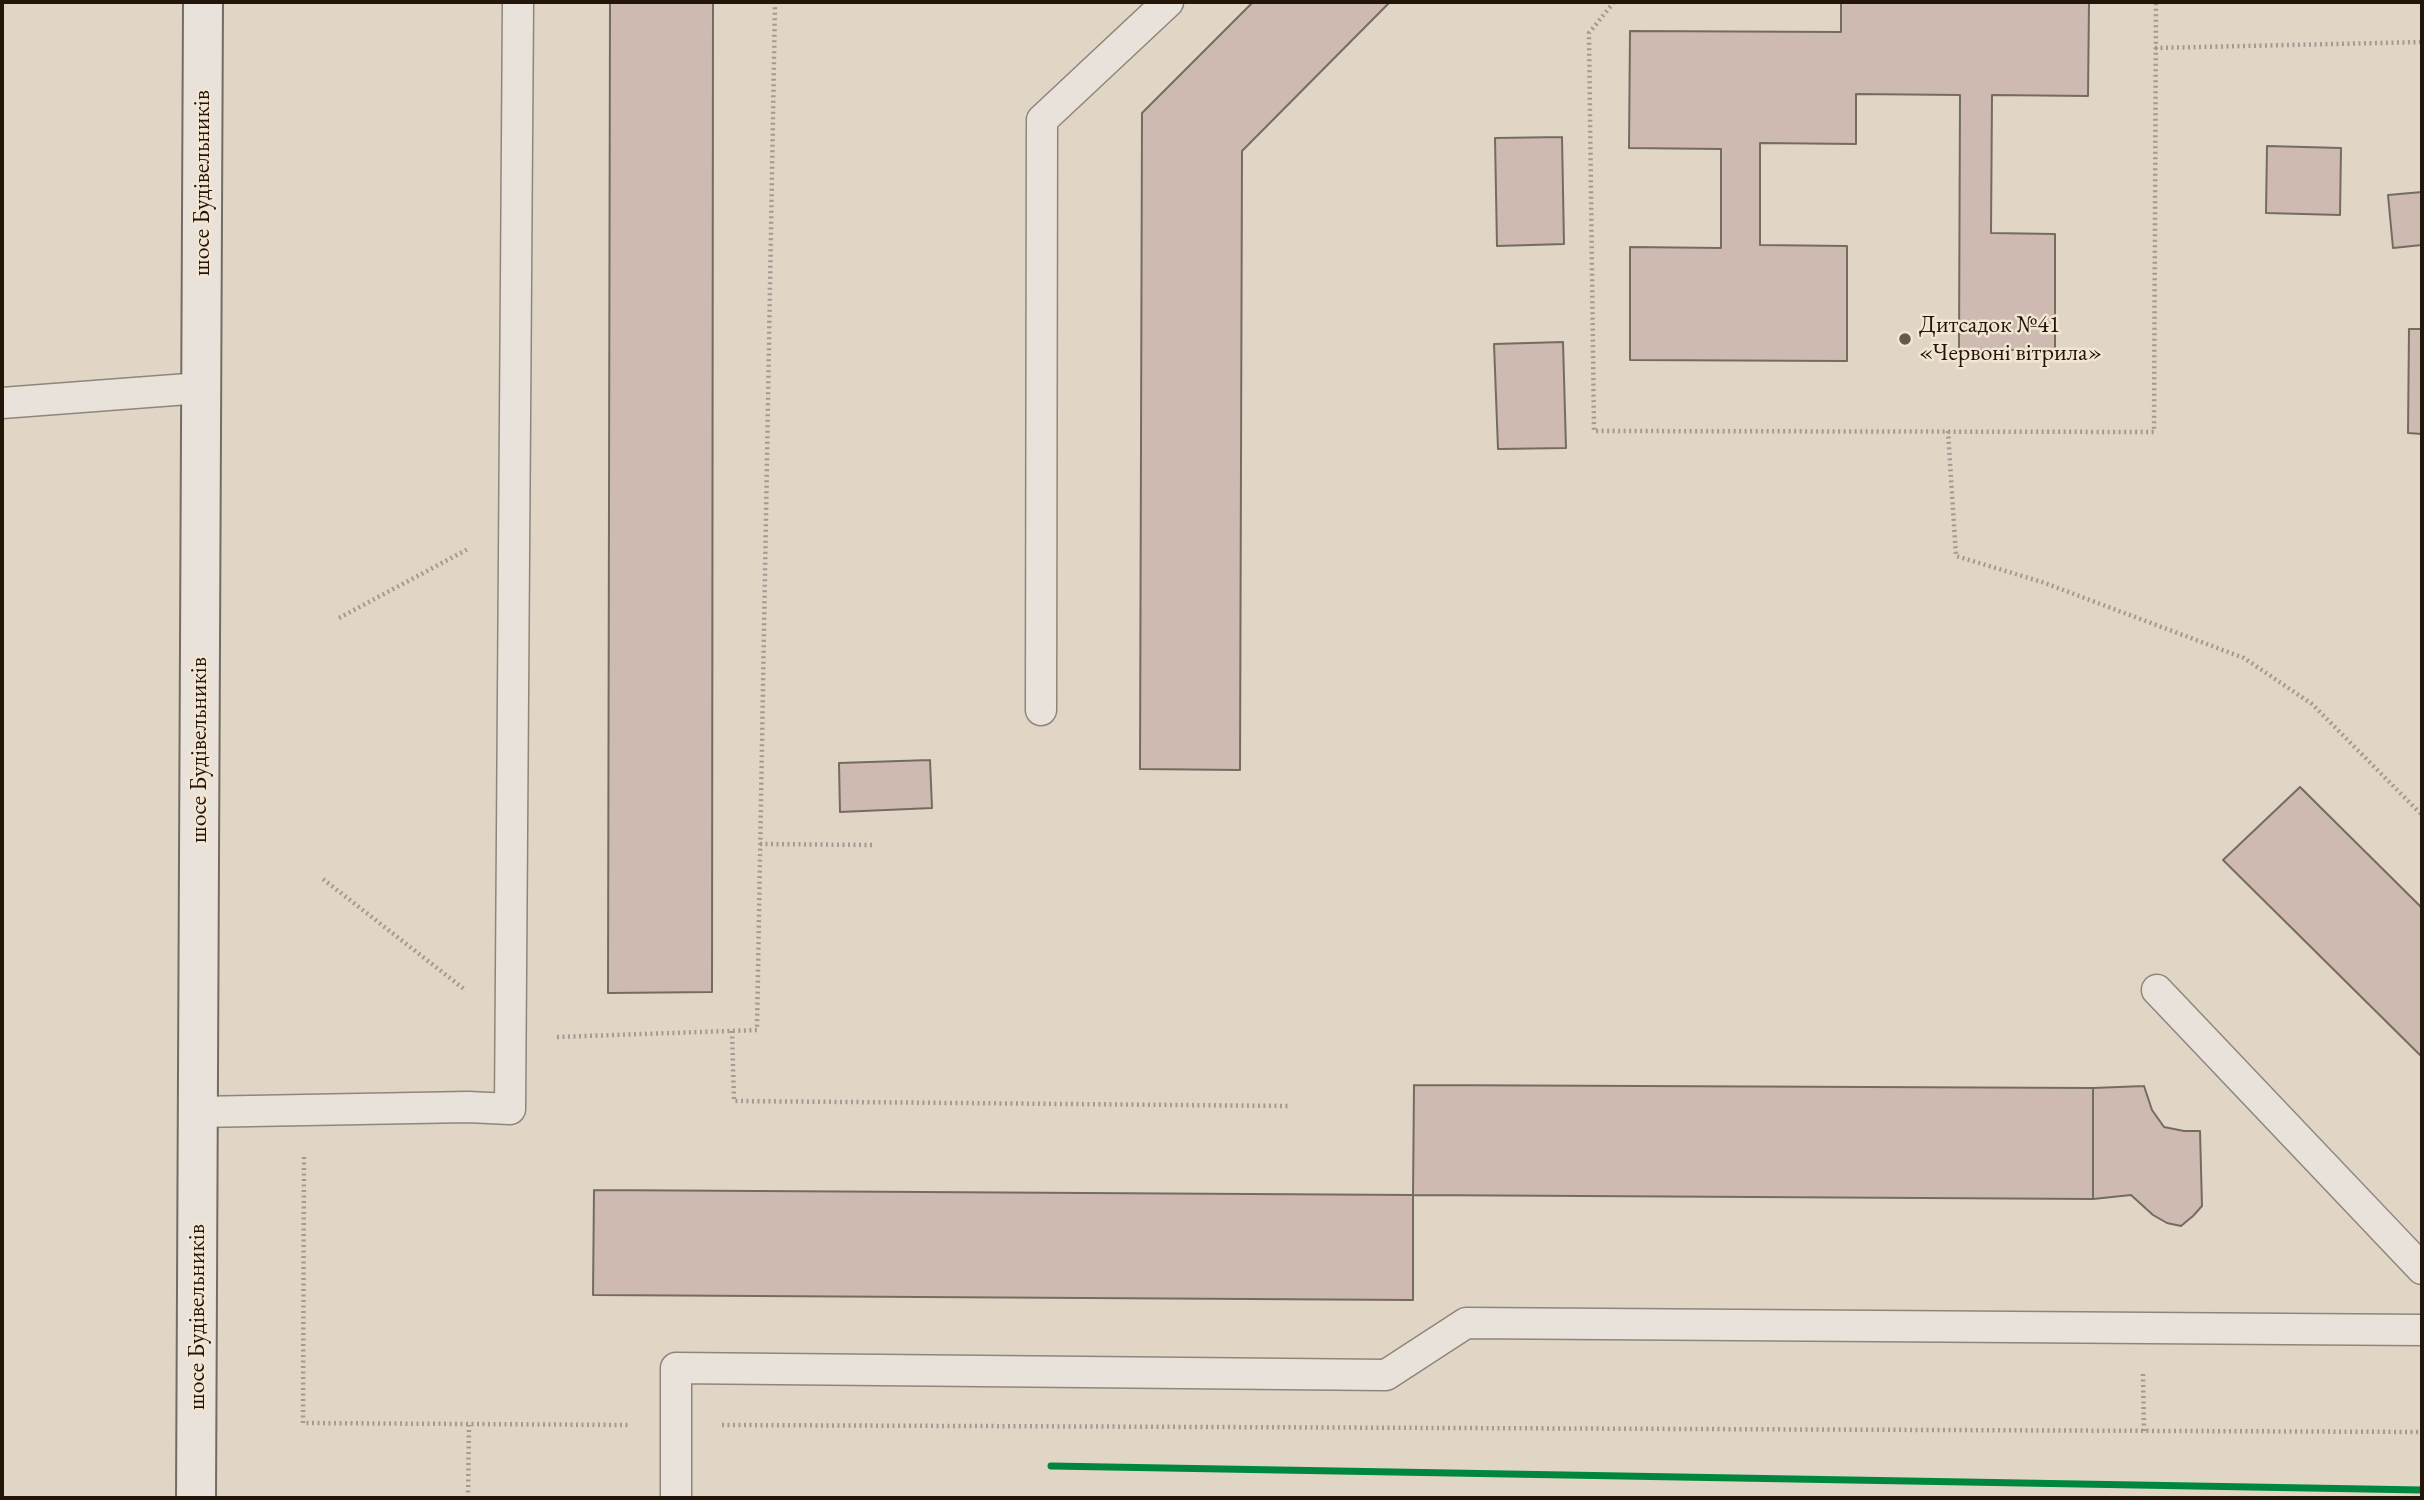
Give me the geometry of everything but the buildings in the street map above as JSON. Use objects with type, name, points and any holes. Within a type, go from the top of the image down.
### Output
[{"type":"main road","name":"шосе Будівельників","points":[[196,1498],[203,2]]},
{"type":"lane","points":[[197,1112],[468,1107],[510,1109],[518,2]]},
{"type":"lane","points":[[1041,710],[1042,120],[1168,2]]},
{"type":"lane","points":[[2,403],[201,388]]},
{"type":"lane","points":[[2157,990],[2422,1269]]},
{"type":"lane","points":[[677,1498],[676,1368],[1386,1376],[1466,1323],[2422,1330]]},
{"type":"path","points":[[1614,2],[1589,33],[1594,431],[2154,432],[2156,2]]},
{"type":"path","points":[[511,1039],[757,1030],[775,3]]},
{"type":"path","points":[[2155,48],[2422,42]]},
{"type":"path","points":[[1948,431],[1956,556],[2042,582],[2244,658],[2312,704],[2422,815]]},
{"type":"path","points":[[339,618],[476,545]]},
{"type":"path","points":[[760,844],[875,845]]},
{"type":"path","points":[[323,879],[470,994]]},
{"type":"path","points":[[732,1031],[734,1101],[1291,1106]]},
{"type":"path","points":[[304,1110],[303,1423],[2422,1432]]},
{"type":"path","points":[[2142,1328],[2144,1431]]},
{"type":"path","points":[[468,1498],[469,1425]]},
{"type":"cycle path","points":[[1051,1466],[2422,1490]]},
{"type":"place","name":"Дитсадок №41 «Червоні вітрила»","points":[[1905,339]]}]
